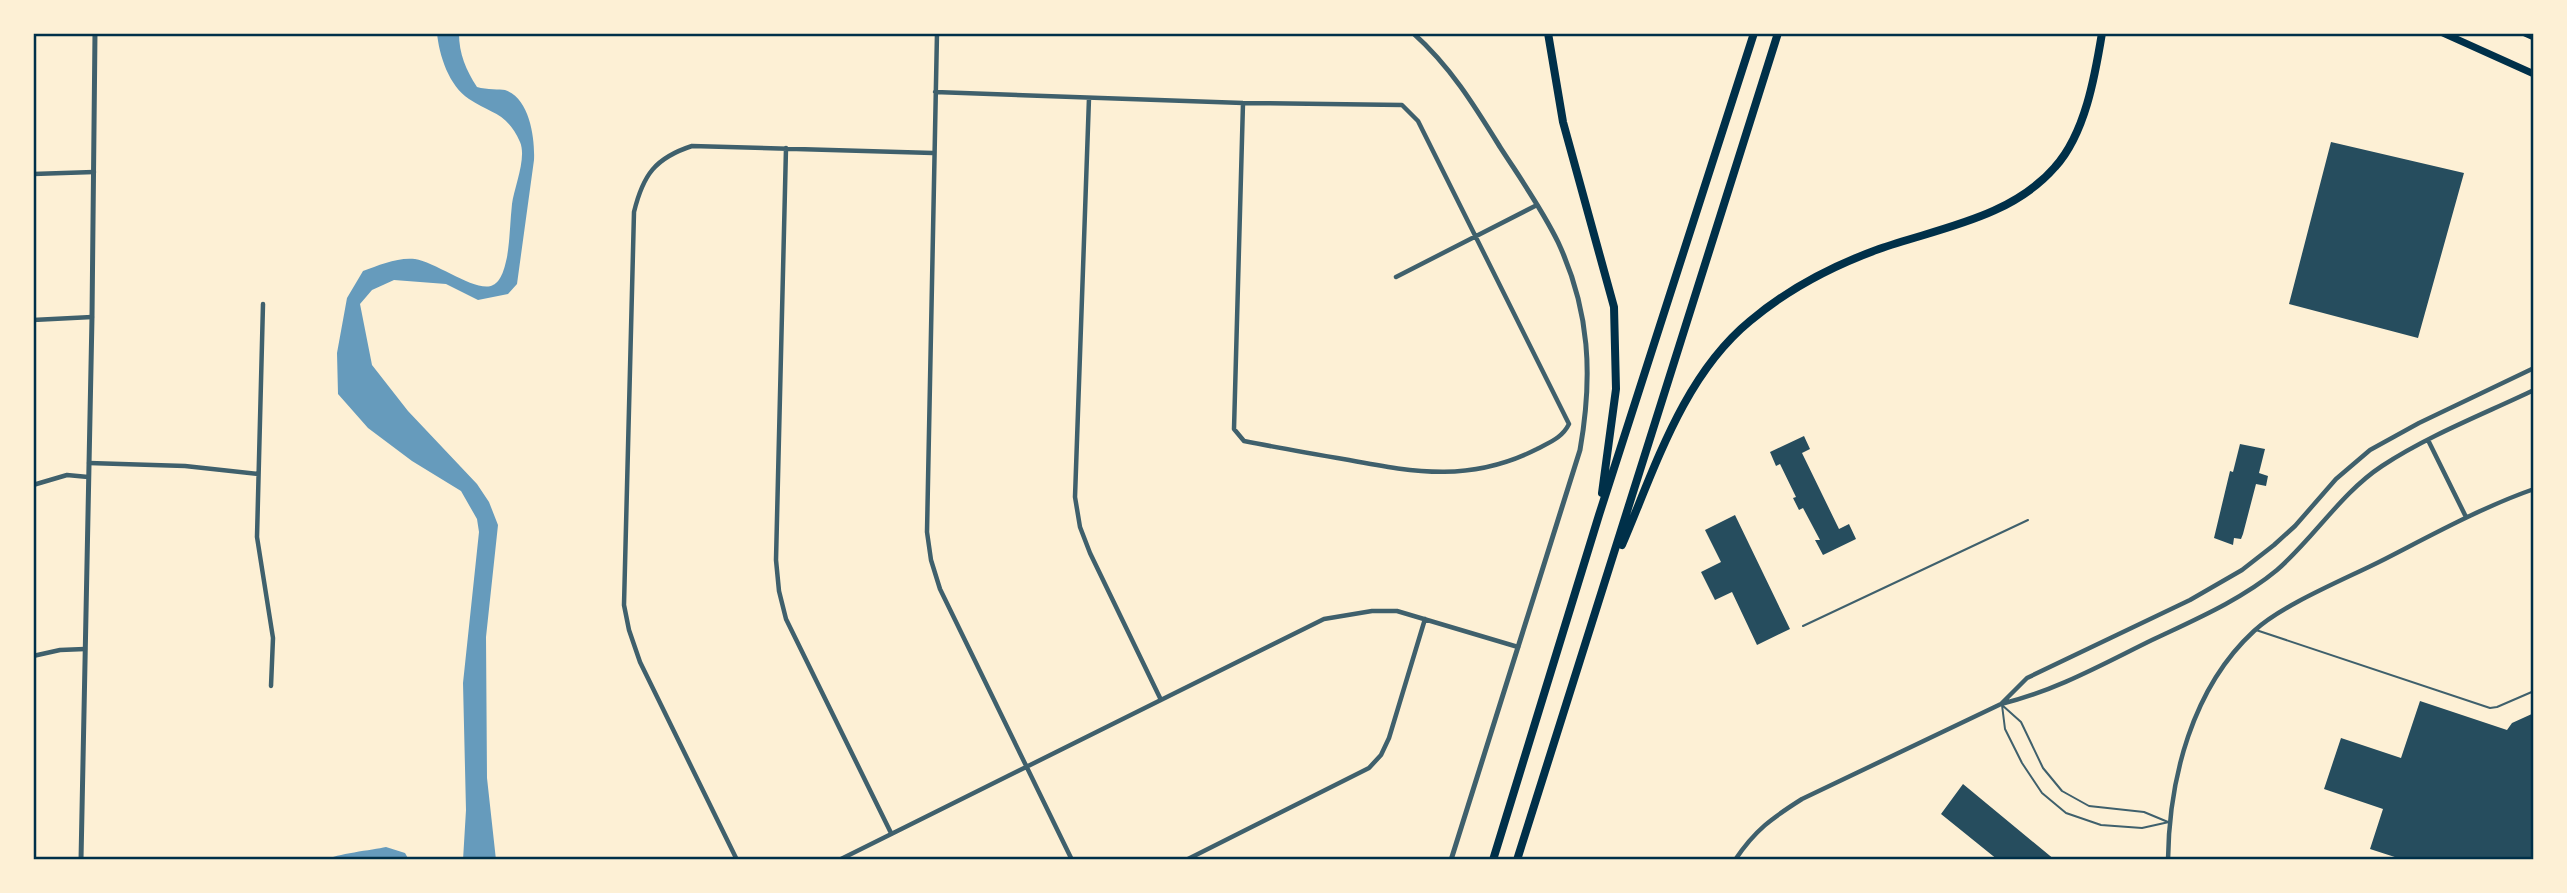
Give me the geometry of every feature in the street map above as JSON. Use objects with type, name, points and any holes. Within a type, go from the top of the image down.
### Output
[{"type":"highway","points":[[1548,33],[1563,122],[1614,307],[1616,389],[1599,515]]},
{"type":"highway","points":[[1493,860],[1599,515],[1754,33]]},
{"type":"highway","points":[[1517,860],[1778,33]]},
{"type":"highway","points":[[1606,583],[1674,423],[1723,347],[1748,322],[1793,289],[1833,268],[1881,248],[2002,208],[2056,167],[2083,116],[2094,80],[2102,33]]},
{"type":"main road","points":[[2442,33],[2534,75]]},
{"type":"main road","points":[[2525,33],[2534,37]]},
{"type":"street","points":[[81,860],[95,33]]},
{"type":"street","points":[[937,33],[927,532],[931,560],[940,589],[1073,860]]},
{"type":"street","points":[[1413,33],[1456,78],[1537,205],[1572,274],[1586,333],[1587,410],[1580,450],[1451,860]]},
{"type":"street","points":[[935,92],[1243,103],[1402,105],[1418,121],[1569,424],[1565,433],[1531,452],[1502,463],[1472,470],[1436,473],[1406,471],[1244,441],[1236,435],[1234,429],[1243,103]]},
{"type":"street","points":[[1089,98],[1075,496],[1080,527],[1090,552],[1161,700]]},
{"type":"street","points":[[737,860],[640,662],[624,605],[634,212],[639,192],[659,161],[692,146],[933,153]]},
{"type":"street","points":[[786,148],[776,560],[779,591],[786,619],[891,834]]},
{"type":"street","points":[[33,174],[94,172]]},
{"type":"street","points":[[1396,277],[1537,205]]},
{"type":"street","points":[[262,304],[257,537],[274,638],[271,686]]},
{"type":"street","points":[[33,320],[92,317]]},
{"type":"street","points":[[2001,704],[2027,677],[2190,600],[2242,570],[2281,539],[2336,479],[2370,450],[2419,423],[2534,368]]},
{"type":"street","points":[[1735,860],[1751,837],[1774,817],[1802,799],[2001,704],[2034,696],[2087,672],[2200,617],[2253,586],[2275,571],[2309,539],[2350,493],[2382,466],[2428,440],[2534,390]]},
{"type":"street","points":[[2428,440],[2466,517]]},
{"type":"street","points":[[88,463],[185,466],[258,474]]},
{"type":"street","points":[[33,485],[67,475],[88,477]]},
{"type":"street","points":[[2168,860],[2169,822],[2182,756],[2201,704],[2226,662],[2255,630],[2293,606],[2466,517],[2534,489]]},
{"type":"street","points":[[839,860],[1324,619],[1398,611],[1518,647]]},
{"type":"street","points":[[1186,860],[1369,768],[1381,755],[1389,738],[1425,620]]},
{"type":"street","points":[[33,656],[60,650],[85,649]]},
{"type":"lane","points":[[1803,626],[2028,520]]},
{"type":"lane","points":[[2255,630],[2490,708],[2534,691]]},
{"type":"lane","points":[[2001,704],[2005,729],[2022,763],[2042,793],[2066,814],[2101,825],[2142,828],[2169,822]]},
{"type":"lane","points":[[2001,704],[2021,722],[2043,768],[2062,791],[2089,806],[2144,812],[2169,822]]},
{"type":"water","points":[[437,33],[459,33],[464,62],[477,87],[505,90],[513,94],[520,101],[529,120],[534,160],[517,284],[508,294],[478,300],[446,284],[394,280],[372,290],[360,304],[372,365],[408,411],[477,484],[489,502],[498,525],[486,637],[487,778],[496,860],[463,860],[466,810],[463,683],[479,532],[477,519],[461,491],[412,461],[368,428],[338,394],[337,353],[347,298],[363,271],[395,260],[415,259],[467,282],[486,287],[493,285],[503,273],[522,149],[515,132],[504,119],[469,99],[456,86],[443,60]]},
{"type":"water","points":[[386,847],[405,853],[409,860],[327,860],[345,854]]},
{"type":"building","points":[[2331,142],[2464,173],[2418,338],[2289,304]]},
{"type":"building","points":[[1804,436],[1810,449],[1802,453],[1839,529],[1849,524],[1856,539],[1823,555],[1815,540],[1820,540],[1803,508],[1799,510],[1793,498],[1796,497],[1780,464],[1776,466],[1770,452]]},
{"type":"building","points":[[2240,444],[2265,449],[2259,473],[2268,476],[2266,486],[2256,484],[2243,534],[2241,539],[2234,538],[2233,545],[2214,538],[2230,471],[2233,472]]},
{"type":"building","points":[[1735,515],[1790,629],[1757,645],[1732,592],[1715,600],[1701,572],[1721,562],[1705,530]]},
{"type":"building","points":[[2420,701],[2507,730],[2512,723],[2534,713],[2534,860],[2404,860],[2370,849],[2383,809],[2324,789],[2341,738],[2401,758]]},
{"type":"building","points":[[1963,784],[2055,860],[1998,860],[1941,814]]}]
